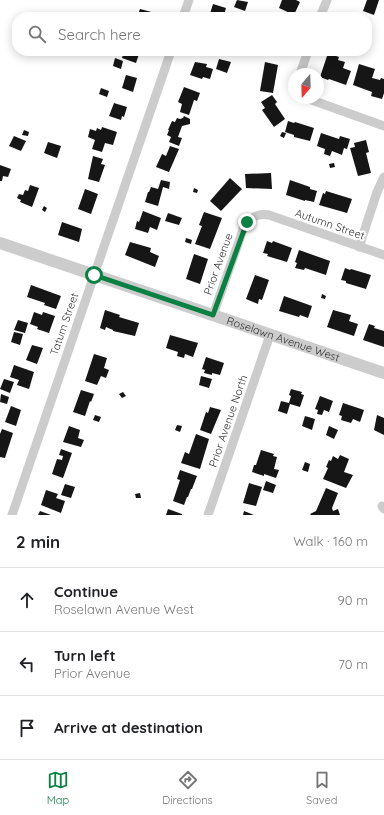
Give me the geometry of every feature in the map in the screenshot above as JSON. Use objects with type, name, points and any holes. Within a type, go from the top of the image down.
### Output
[{"type":"street","points":[[185,12],[189,0]]},
{"type":"street","points":[[322,12],[327,0]]},
{"type":"street","name":"Tatum Street","points":[[12,515],[169,56]]},
{"type":"street","points":[[302,68],[306,56]]},
{"type":"street","points":[[321,104],[384,126]]},
{"type":"street","points":[[359,247],[377,192],[384,177]]},
{"type":"street","name":"Prior Avenue","points":[[213,315],[247,222],[252,217],[259,214],[269,215]]},
{"type":"street","name":"Autumn Street","points":[[269,215],[384,255]]},
{"type":"street","name":"Roselawn Avenue West","points":[[0,243],[384,373]]},
{"type":"street","name":"Prior Avenue North","points":[[208,515],[270,335]]},
{"type":"building","points":[[237,0],[248,2],[245,11],[234,7]]},
{"type":"building","points":[[282,0],[296,0],[300,2],[295,12],[288,12],[279,8]]},
{"type":"building","points":[[367,0],[379,0],[374,15],[372,14],[372,12],[363,11]]},
{"type":"building","points":[[213,4],[226,8],[225,12],[211,12]]},
{"type":"building","points":[[140,9],[151,12],[139,12]]},
{"type":"building","points":[[123,56],[138,56],[136,63],[122,58]]},
{"type":"building","points":[[327,56],[339,57],[338,60],[345,62],[343,68],[351,71],[346,85],[329,79],[324,78],[323,68]]},
{"type":"building","points":[[115,58],[123,61],[121,69],[113,66]]},
{"type":"building","points":[[219,59],[231,62],[227,73],[216,69]]},
{"type":"building","points":[[195,62],[207,64],[206,67],[213,69],[210,79],[203,77],[202,79],[190,75]]},
{"type":"building","points":[[265,62],[278,65],[273,93],[260,91]]},
{"type":"building","points":[[359,64],[375,69],[372,78],[380,80],[381,78],[384,79],[384,93],[382,99],[371,96],[372,92],[353,85]]},
{"type":"building","points":[[126,75],[137,78],[133,92],[122,88]]},
{"type":"building","points":[[184,87],[200,93],[197,101],[194,100],[189,115],[180,112],[182,104],[178,102]]},
{"type":"building","points":[[101,88],[109,91],[107,97],[99,94]]},
{"type":"building","points":[[272,95],[277,102],[275,104],[285,119],[274,127],[262,110],[265,108],[261,102]]},
{"type":"building","points":[[114,103],[127,107],[124,117],[122,116],[121,120],[109,116]]},
{"type":"building","points":[[184,116],[190,119],[190,124],[182,126],[178,137],[182,138],[179,146],[169,142],[171,137],[167,135],[172,121],[175,122],[177,118],[180,119]]},
{"type":"building","points":[[288,121],[314,128],[310,141],[294,137],[294,135],[285,132]]},
{"type":"building","points":[[102,127],[117,132],[113,145],[105,143],[102,152],[92,149],[95,140],[88,137],[90,129],[96,131],[97,128],[101,130]]},
{"type":"building","points":[[24,130],[29,132],[28,136],[22,135]]},
{"type":"building","points":[[282,132],[286,133],[284,138],[280,136]]},
{"type":"building","points":[[321,133],[339,139],[340,136],[350,139],[347,149],[344,148],[342,155],[332,151],[330,156],[324,154],[325,149],[317,146]]},
{"type":"building","points":[[14,136],[26,141],[21,151],[9,146]]},
{"type":"building","points":[[366,140],[369,152],[366,153],[371,173],[358,176],[350,148],[355,147],[354,143]]},
{"type":"building","points":[[48,142],[61,146],[57,158],[44,153]]},
{"type":"building","points":[[170,146],[179,149],[169,172],[156,167],[162,154],[166,156]]},
{"type":"building","points":[[93,156],[103,159],[101,164],[105,165],[99,182],[88,179]]},
{"type":"building","points":[[334,163],[335,167],[330,168],[329,164]]},
{"type":"building","points":[[0,165],[11,169],[8,177],[3,176],[2,181],[0,181]]},
{"type":"building","points":[[271,173],[272,189],[246,188],[245,174]]},
{"type":"building","points":[[230,178],[242,189],[221,211],[210,201]]},
{"type":"building","points":[[161,180],[170,182],[169,189],[163,187],[158,206],[145,202],[151,187],[158,189]]},
{"type":"building","points":[[290,180],[317,191],[314,202],[305,201],[286,195]]},
{"type":"building","points":[[30,185],[39,188],[32,207],[20,202],[21,200],[17,198],[19,194],[23,195],[25,190],[28,191]]},
{"type":"building","points":[[194,188],[198,190],[197,193],[193,192]]},
{"type":"building","points":[[85,189],[98,194],[91,214],[78,209]]},
{"type":"building","points":[[326,191],[352,199],[347,213],[319,205],[323,193],[325,194]]},
{"type":"building","points":[[44,206],[47,208],[45,212],[42,210]]},
{"type":"building","points":[[143,211],[161,218],[157,230],[150,227],[148,233],[135,229],[137,221],[139,222]]},
{"type":"building","points":[[204,212],[222,218],[210,249],[195,244],[202,226],[199,225]]},
{"type":"building","points":[[168,213],[182,218],[179,225],[165,221]]},
{"type":"building","points":[[62,222],[82,229],[79,242],[58,235]]},
{"type":"building","points":[[186,238],[192,240],[191,244],[185,242]]},
{"type":"building","points":[[267,241],[272,243],[273,241],[292,248],[287,262],[267,256],[268,254],[263,253]]},
{"type":"building","points":[[130,242],[151,248],[150,252],[159,256],[155,267],[125,255]]},
{"type":"building","points":[[299,250],[330,261],[326,275],[305,268],[304,270],[295,268],[297,263],[295,262]]},
{"type":"building","points":[[194,254],[208,259],[200,284],[186,279]]},
{"type":"building","points":[[345,268],[371,275],[366,289],[341,280]]},
{"type":"building","points":[[255,275],[269,280],[262,300],[259,299],[258,304],[246,299]]},
{"type":"building","points":[[31,285],[61,296],[56,309],[44,305],[45,303],[27,297]]},
{"type":"building","points":[[322,294],[326,296],[325,299],[321,298]]},
{"type":"building","points":[[284,296],[312,306],[308,318],[279,311]]},
{"type":"building","points":[[105,310],[120,315],[119,317],[139,323],[135,336],[113,331],[106,327],[105,330],[100,328]]},
{"type":"building","points":[[333,310],[351,315],[349,321],[358,324],[354,336],[327,327]]},
{"type":"building","points":[[34,312],[42,315],[43,312],[55,316],[49,333],[37,329],[38,327],[30,324]]},
{"type":"building","points":[[18,320],[28,323],[25,333],[14,330]]},
{"type":"building","points":[[369,324],[375,326],[374,328],[384,331],[384,347],[363,340]]},
{"type":"building","points":[[14,332],[23,334],[20,345],[11,342]]},
{"type":"building","points":[[170,335],[198,343],[193,357],[185,354],[184,358],[177,356],[178,352],[166,348]]},
{"type":"building","points":[[32,345],[43,348],[37,364],[26,360]]},
{"type":"building","points":[[94,354],[107,358],[104,368],[109,370],[106,378],[101,376],[97,385],[85,381]]},
{"type":"building","points":[[206,357],[224,363],[220,375],[204,373],[205,370],[202,369]]},
{"type":"building","points":[[14,365],[34,372],[29,389],[17,385],[19,380],[10,377]]},
{"type":"building","points":[[201,376],[212,379],[209,388],[199,385]]},
{"type":"building","points":[[4,379],[14,382],[10,393],[0,389]]},
{"type":"building","points":[[291,389],[302,392],[301,394],[304,395],[300,407],[290,404],[287,414],[278,411],[281,401],[289,403]]},
{"type":"building","points":[[81,390],[94,394],[85,416],[73,412]]},
{"type":"building","points":[[123,392],[126,396],[122,398],[119,394]]},
{"type":"building","points":[[1,394],[9,397],[7,404],[0,402]]},
{"type":"building","points":[[320,396],[333,401],[329,412],[324,410],[322,415],[317,414],[318,410],[315,409]]},
{"type":"building","points":[[343,403],[364,410],[360,422],[353,419],[351,423],[341,420],[342,416],[339,415]]},
{"type":"building","points":[[11,406],[21,410],[16,426],[5,422]]},
{"type":"building","points":[[210,407],[221,410],[211,434],[200,430],[206,412],[208,413]]},
{"type":"building","points":[[95,415],[101,417],[99,422],[93,420]]},
{"type":"building","points":[[377,415],[384,418],[384,435],[374,430]]},
{"type":"building","points":[[305,416],[315,419],[312,430],[302,426]]},
{"type":"building","points":[[177,425],[182,426],[180,432],[175,430]]},
{"type":"building","points":[[69,426],[80,430],[78,438],[84,440],[81,447],[63,442]]},
{"type":"building","points":[[329,426],[338,430],[334,439],[326,435]]},
{"type":"building","points":[[2,429],[13,433],[5,458],[0,457],[0,434]]},
{"type":"building","points":[[196,434],[209,439],[200,469],[181,463],[185,452],[189,454]]},
{"type":"building","points":[[61,449],[72,453],[63,478],[52,474],[57,459],[62,460],[63,456],[59,455]]},
{"type":"building","points":[[261,450],[274,454],[273,456],[277,457],[274,469],[279,470],[276,478],[252,472]]},
{"type":"building","points":[[340,455],[349,459],[344,472],[353,475],[346,488],[323,479],[328,468],[326,467],[329,460],[331,461],[333,456],[338,459]]},
{"type":"building","points":[[305,462],[310,464],[308,472],[302,470]]},
{"type":"building","points":[[180,470],[197,476],[184,505],[173,501],[180,480],[177,479]]},
{"type":"building","points":[[266,481],[276,485],[273,493],[263,490]]},
{"type":"building","points":[[249,483],[262,487],[256,506],[243,503]]},
{"type":"building","points":[[65,484],[75,487],[71,498],[61,495]]},
{"type":"building","points":[[326,488],[338,493],[332,508],[333,511],[338,509],[340,515],[311,515],[310,514],[316,511]]},
{"type":"building","points":[[46,490],[58,494],[56,498],[65,501],[61,513],[41,505]]},
{"type":"building","points":[[140,493],[141,498],[136,498],[135,494]]},
{"type":"building","points":[[168,509],[182,514],[182,515],[166,515]]},
{"type":"building","points":[[40,511],[51,515],[38,515]]},
{"type":"building","points":[[244,511],[254,515],[243,515]]},
{"type":"route","points":[[94,275],[213,315],[247,222]]}]
